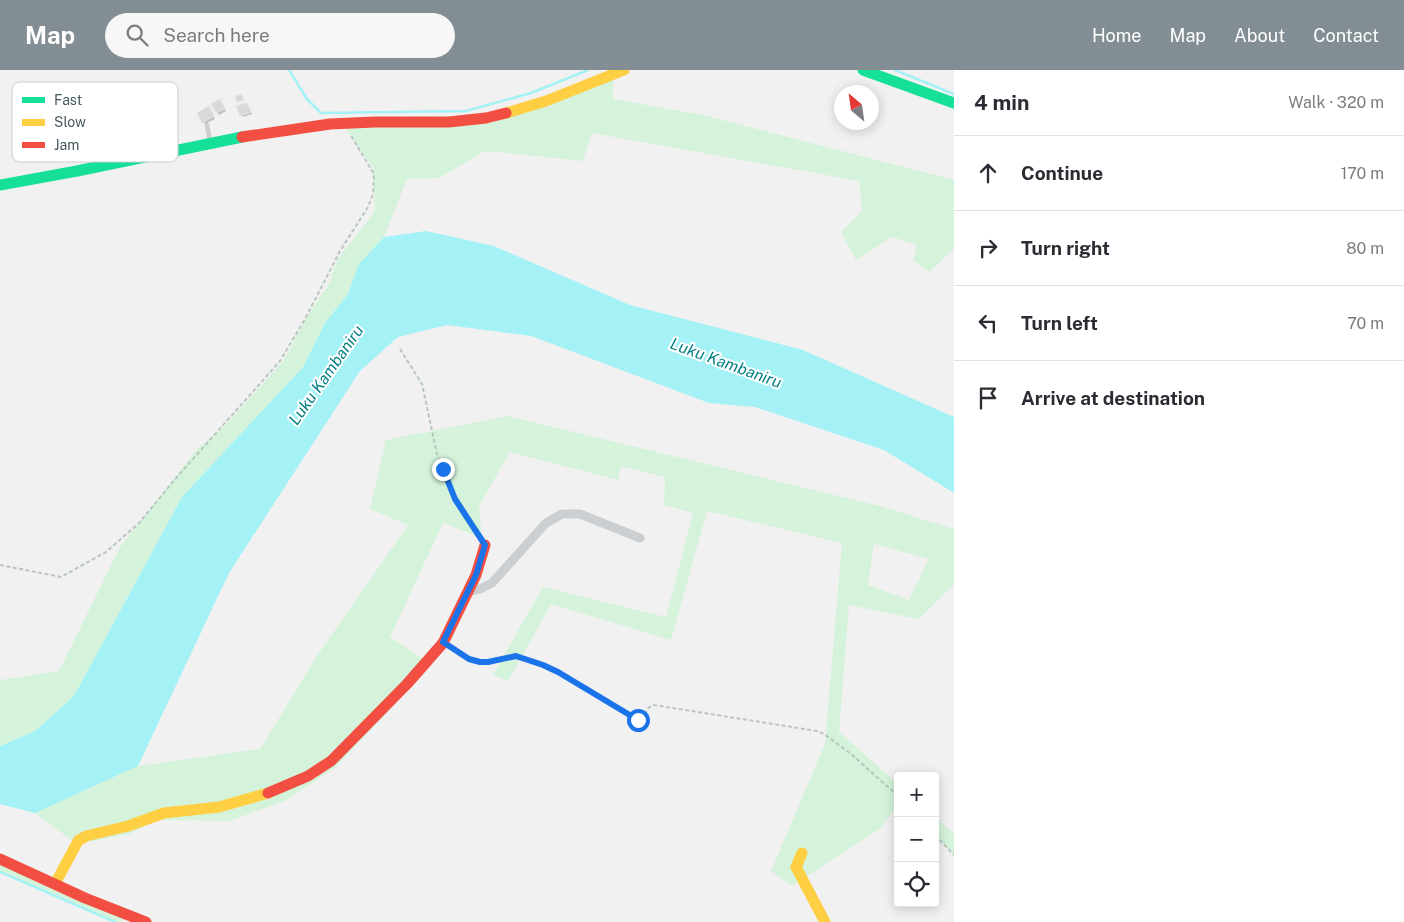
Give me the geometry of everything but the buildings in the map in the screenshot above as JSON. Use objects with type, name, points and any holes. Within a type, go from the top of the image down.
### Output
[{"type":"street","points":[[178,145],[209,137],[306,126],[343,123],[447,123],[468,121],[490,117],[547,101],[624,70]]},
{"type":"street","points":[[863,70],[954,103]]},
{"type":"street","points":[[0,185],[87,170],[117,162]]},
{"type":"street","points":[[468,592],[492,583],[546,523],[562,514],[580,514],[640,538]]},
{"type":"street","points":[[55,884],[78,841],[86,836],[128,826],[164,813],[219,807],[270,793],[322,768],[402,689],[443,642],[480,566],[485,545]]},
{"type":"street","points":[[802,853],[796,867],[825,922]]},
{"type":"street","points":[[0,859],[84,898],[146,922]]},
{"type":"lane","points":[[207,125],[209,137]]},
{"type":"path","points":[[0,565],[61,577],[106,552],[139,523],[177,477],[280,362],[305,319],[340,251],[368,207],[373,194],[374,174],[343,123]]},
{"type":"path","points":[[400,349],[422,384],[437,454],[455,499],[485,545]]},
{"type":"path","points":[[443,642],[469,659],[480,662],[516,656],[543,665],[558,672],[636,720],[642,719],[648,708],[654,706],[817,731],[850,753],[894,792]]},
{"type":"path","points":[[939,839],[954,855]]},
{"type":"green space","points":[[613,70],[613,99],[703,115],[954,180],[954,249],[929,272],[913,260],[917,245],[892,237],[856,260],[841,232],[862,211],[859,181],[592,133],[583,161],[485,151],[439,178],[407,179],[384,237],[359,264],[348,294],[325,323],[303,367],[182,497],[74,696],[35,731],[0,746],[0,680],[59,671],[120,547],[198,448],[225,426],[284,360],[305,320],[329,284],[337,260],[375,211],[373,168],[339,119],[461,119],[537,100]]},
{"type":"green space","points":[[508,416],[880,506],[954,529],[954,585],[918,619],[849,605],[839,732],[894,780],[894,810],[881,828],[792,886],[771,871],[825,744],[842,543],[707,511],[671,640],[551,604],[508,681],[493,675],[543,587],[666,617],[693,513],[664,505],[665,477],[621,466],[618,480],[510,452],[479,506],[482,538],[443,523],[390,637],[430,663],[411,687],[336,767],[287,800],[229,821],[157,820],[129,834],[77,844],[35,813],[138,766],[260,749],[317,656],[408,525],[370,509],[386,440]],"holes":[[[874,544],[929,559],[909,600],[868,585]]]},
{"type":"green space","points":[[939,821],[954,834],[954,855],[939,838]]},
{"type":"green space","points":[[0,857],[129,915],[120,922],[115,922],[0,872]]},
{"type":"water","name":"Luku Kambaniru","points":[[426,231],[494,246],[630,305],[803,350],[954,417],[954,493],[884,450],[755,407],[709,403],[531,336],[447,325],[398,337],[360,371],[229,573],[138,766],[35,813],[0,804],[0,746],[35,731],[74,696],[182,497],[303,367],[325,323],[348,294],[359,264],[384,237]]},
{"type":"waterway","points":[[289,70],[307,99],[321,113],[466,111],[531,93],[588,70]]},
{"type":"waterway","points":[[895,70],[954,94]]},
{"type":"waterway","points":[[0,872],[115,922]]},
{"type":"traffic: fast","points":[[863,70],[954,103]]},
{"type":"traffic: fast","points":[[178,150],[242,137]]},
{"type":"traffic: fast","points":[[0,185],[121,162]]},
{"type":"traffic: slow","points":[[506,113],[546,101],[624,70]]},
{"type":"traffic: slow","points":[[55,884],[78,841],[86,836],[128,826],[164,813],[219,807],[268,793]]},
{"type":"traffic: slow","points":[[802,853],[796,867],[825,922]]},
{"type":"traffic: jam","points":[[242,137],[330,124],[449,122],[486,118],[506,113]]},
{"type":"traffic: jam","points":[[268,793],[308,776],[331,761],[407,684],[443,643],[476,575],[485,545]]},
{"type":"traffic: jam","points":[[0,859],[85,898],[146,922]]},
{"type":"route","points":[[443,469],[455,499],[485,545],[480,566],[443,642],[469,659],[480,662],[516,656],[543,665],[638,720]]}]
